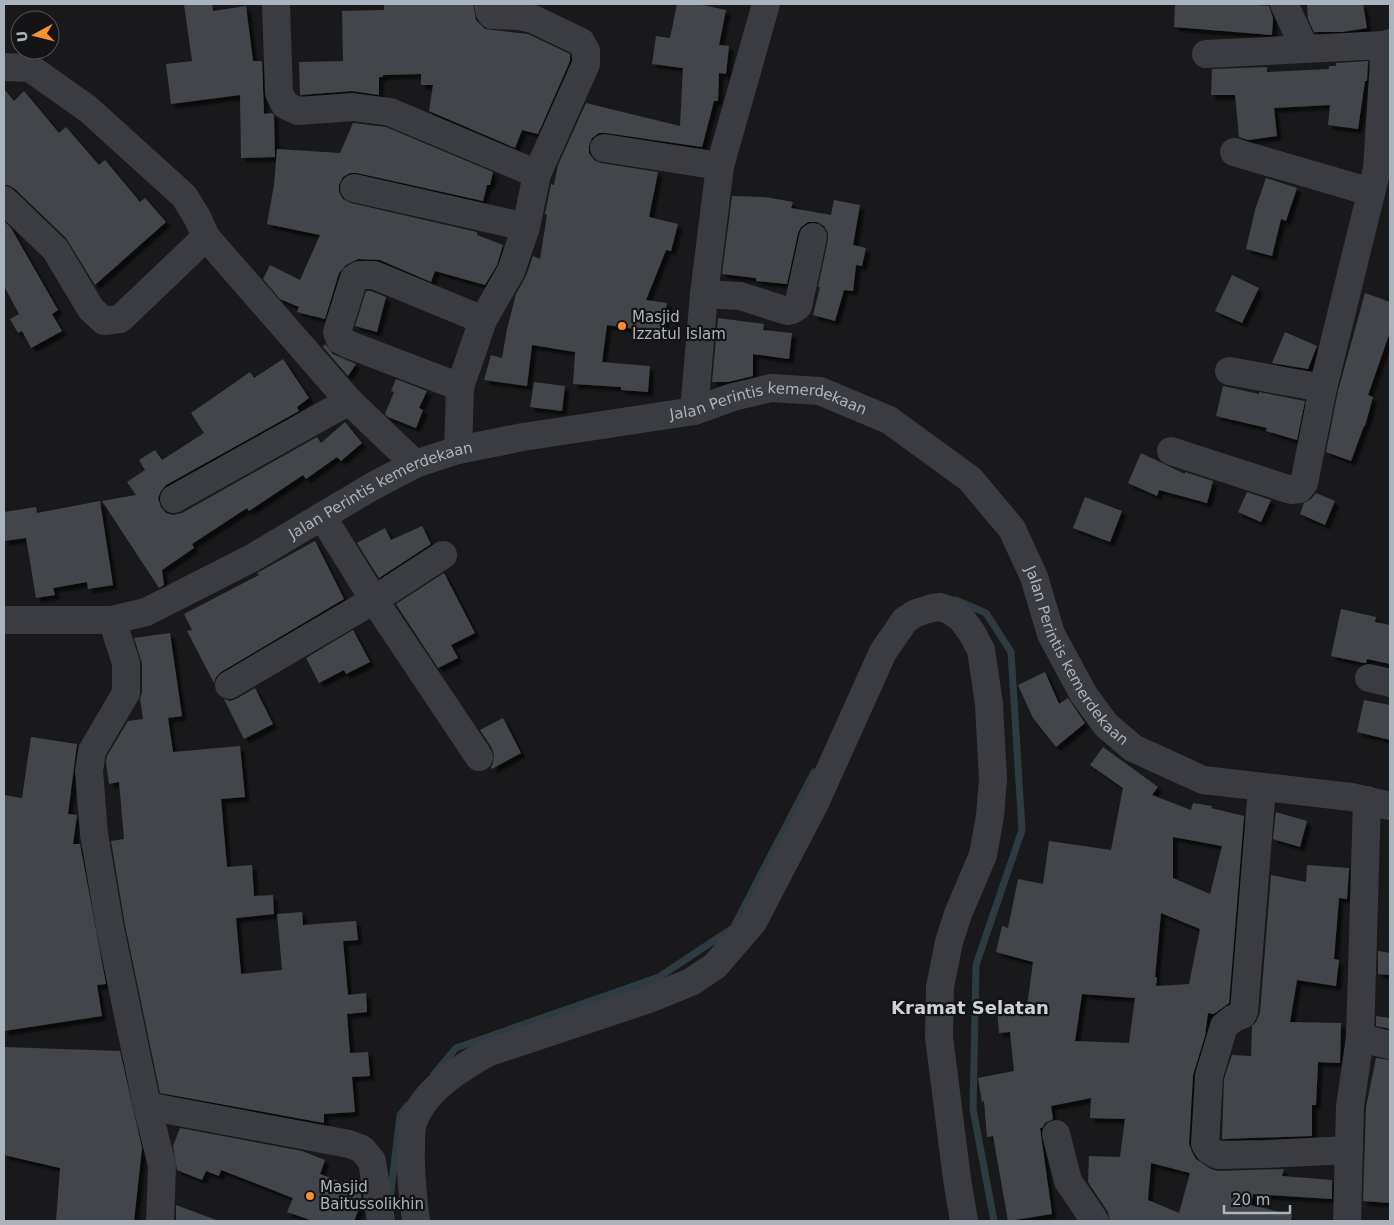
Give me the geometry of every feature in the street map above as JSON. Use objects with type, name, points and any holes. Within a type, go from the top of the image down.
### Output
[{"type":"street","points":[[276,4],[279,94],[285,105],[298,111],[353,108],[390,112],[537,174]]},
{"type":"street","points":[[458,450],[460,387],[483,320],[511,271],[526,227],[537,174],[586,64],[586,51],[582,42],[533,19],[519,16],[492,15],[488,4]]},
{"type":"street","points":[[694,411],[704,294],[720,166],[766,4]]},
{"type":"street","points":[[1284,4],[1305,49]]},
{"type":"street","points":[[1171,451],[1291,490],[1299,489],[1304,483],[1323,388],[1377,169],[1388,44],[1206,54]]},
{"type":"street","points":[[4,67],[30,68],[88,109],[184,196],[197,217],[206,237],[349,401],[415,464]]},
{"type":"street","points":[[604,148],[720,166]]},
{"type":"street","points":[[1234,152],[1371,192]]},
{"type":"street","points":[[354,188],[526,227]]},
{"type":"street","points":[[4,200],[55,249],[91,309],[104,321],[120,318],[206,237]]},
{"type":"street","points":[[704,294],[740,296],[786,311],[792,310],[798,306],[813,237]]},
{"type":"street","points":[[460,387],[340,340],[337,332],[354,278],[359,275],[374,275],[483,320]]},
{"type":"street","points":[[1229,371],[1323,388]]},
{"type":"street","name":"Jalan Perintis kemerdekaan","points":[[4,620],[112,620],[146,612],[252,558],[415,464],[458,450],[523,437],[694,411],[733,397],[771,388],[820,391],[889,420],[970,479],[1012,529],[1034,577],[1051,634],[1084,695],[1106,725],[1133,748],[1203,780],[1351,797],[1379,803]]},
{"type":"street","points":[[174,498],[349,401]]},
{"type":"street","points":[[322,516],[374,600],[479,757]]},
{"type":"street","points":[[229,685],[374,600],[443,555]]},
{"type":"street","points":[[416,1221],[410,1176],[411,1137],[415,1118],[428,1099],[464,1066],[487,1053],[649,999],[690,982],[715,966],[753,922],[814,803],[883,652],[905,620],[923,611],[940,607],[949,610],[960,618],[972,633],[981,650],[989,704],[993,779],[990,816],[983,855],[958,914],[949,942],[940,987],[939,1036],[964,1221]]},
{"type":"street","points":[[112,620],[126,663],[126,693],[92,751],[89,772],[94,834],[110,928],[147,1106],[162,1165],[160,1221]]},
{"type":"street","points":[[1262,787],[1244,1011],[1242,1015],[1234,1018],[1224,1026],[1209,1076],[1205,1144],[1209,1150],[1218,1155],[1349,1150]]},
{"type":"street","points":[[1347,1221],[1350,1106],[1360,1038],[1379,803]]},
{"type":"street","points":[[1360,1038],[1390,1045]]},
{"type":"street","points":[[147,1106],[349,1144],[362,1150],[372,1161],[381,1221]]},
{"type":"street","points":[[1056,1134],[1068,1181],[1095,1221]]},
{"type":"building","points":[[184,4],[212,4],[213,11],[246,6],[253,61],[262,61],[264,114],[272,113],[274,115],[275,157],[241,158],[240,95],[171,104],[166,64],[192,61]]},
{"type":"building","points":[[384,4],[473,4],[476,20],[485,29],[528,34],[570,54],[570,61],[538,134],[522,130],[515,148],[429,111],[433,85],[421,85],[421,74],[383,75],[383,77],[379,77],[379,95],[352,91],[300,95],[299,62],[343,61],[342,11],[384,10]]},
{"type":"building","points":[[677,4],[698,4],[726,10],[719,45],[729,46],[726,74],[719,73],[718,101],[714,101],[702,147],[606,133],[599,133],[592,138],[589,146],[589,153],[594,160],[601,163],[658,172],[649,217],[678,224],[671,251],[666,250],[646,300],[667,303],[663,333],[607,325],[602,362],[650,366],[648,392],[621,390],[621,387],[573,384],[575,352],[532,345],[527,386],[484,380],[491,355],[502,358],[516,294],[526,276],[533,256],[540,259],[547,215],[545,214],[551,184],[554,185],[558,165],[586,103],[680,126],[683,68],[652,64],[656,36],[670,38]]},
{"type":"building","points":[[1175,4],[1247,4],[1269,6],[1273,18],[1272,35],[1174,27]]},
{"type":"building","points":[[1307,4],[1363,4],[1367,28],[1342,32],[1314,32],[1308,19]]},
{"type":"building","points":[[1368,61],[1367,81],[1365,81],[1358,129],[1328,125],[1330,105],[1274,108],[1277,136],[1248,140],[1239,137],[1235,95],[1211,95],[1212,69],[1267,67],[1267,72],[1329,69],[1329,66],[1336,66],[1336,63]]},
{"type":"building","points":[[4,89],[14,101],[24,91],[59,133],[66,127],[99,165],[105,160],[140,202],[145,198],[166,222],[95,285],[66,238],[15,189],[4,185]]},
{"type":"building","points":[[353,123],[386,127],[493,172],[483,201],[357,173],[350,173],[343,177],[339,185],[339,192],[343,199],[351,203],[477,232],[477,235],[503,245],[497,265],[485,285],[435,271],[431,282],[380,260],[358,259],[346,265],[339,273],[325,319],[297,312],[299,307],[280,299],[263,279],[270,265],[300,280],[320,235],[267,224],[274,185],[277,149],[340,153]]},
{"type":"building","points":[[1266,178],[1297,188],[1286,221],[1281,219],[1272,256],[1246,249],[1255,210]]},
{"type":"building","points":[[732,196],[765,197],[793,202],[791,208],[831,215],[834,200],[860,205],[853,245],[866,248],[862,266],[856,265],[853,291],[844,290],[835,321],[813,315],[828,240],[828,233],[824,226],[817,222],[808,222],[801,227],[798,233],[787,284],[756,281],[756,278],[722,274]]},
{"type":"building","points":[[4,221],[11,228],[58,310],[52,314],[62,331],[31,348],[22,331],[18,333],[10,319],[19,314],[4,286]]},
{"type":"building","points":[[1232,275],[1259,288],[1242,323],[1215,311]]},
{"type":"building","points":[[366,291],[386,297],[377,332],[355,326]]},
{"type":"building","points":[[1365,293],[1390,302],[1390,332],[1368,395],[1373,397],[1365,426],[1351,461],[1326,452],[1338,391]]},
{"type":"building","points":[[718,318],[764,324],[763,330],[792,333],[789,359],[753,354],[753,376],[728,382],[712,382]]},
{"type":"building","points":[[1285,332],[1317,346],[1308,369],[1272,363]]},
{"type":"building","points":[[325,344],[333,354],[356,364],[348,376],[323,347]]},
{"type":"building","points":[[283,359],[309,398],[297,407],[299,411],[166,485],[158,498],[161,507],[166,513],[173,515],[182,513],[317,437],[321,443],[345,422],[362,443],[341,461],[337,457],[306,479],[303,475],[249,511],[247,508],[192,544],[194,548],[162,570],[164,585],[159,588],[102,501],[136,495],[127,482],[145,470],[139,460],[155,450],[162,460],[204,433],[191,413],[250,372],[254,378]]},
{"type":"building","points":[[396,379],[427,391],[419,408],[423,410],[416,428],[385,414],[394,392],[391,391]]},
{"type":"building","points":[[534,382],[565,386],[562,411],[530,407]]},
{"type":"building","points":[[1223,386],[1305,401],[1297,440],[1266,431],[1267,428],[1216,416]]},
{"type":"building","points":[[1141,453],[1185,474],[1185,472],[1213,481],[1207,503],[1159,490],[1157,496],[1128,483]]},
{"type":"building","points":[[1247,492],[1271,500],[1261,522],[1238,512]]},
{"type":"building","points":[[1316,493],[1335,501],[1325,525],[1300,514],[1304,503]]},
{"type":"building","points":[[1085,497],[1122,511],[1110,542],[1073,528]]},
{"type":"building","points":[[100,501],[113,585],[88,589],[87,582],[53,588],[55,595],[36,598],[26,538],[4,541],[4,512],[36,507],[37,513]]},
{"type":"building","points":[[422,526],[431,544],[379,578],[357,543],[385,528],[391,540]]},
{"type":"building","points":[[315,541],[344,599],[221,672],[216,677],[214,683],[187,631],[192,630],[184,614],[259,575],[257,573]]},
{"type":"building","points":[[444,573],[475,633],[451,645],[458,658],[438,668],[396,604]]},
{"type":"building","points":[[1341,609],[1376,617],[1375,622],[1390,625],[1390,664],[1367,659],[1366,663],[1364,663],[1331,656]]},
{"type":"building","points":[[353,630],[370,662],[346,674],[344,670],[319,683],[306,658]]},
{"type":"building","points":[[170,633],[182,716],[168,718],[173,752],[240,746],[245,797],[221,799],[227,867],[252,865],[254,896],[273,895],[274,914],[236,918],[241,974],[282,970],[277,914],[302,912],[303,925],[356,921],[358,940],[343,941],[348,995],[366,993],[367,1012],[347,1014],[350,1053],[368,1052],[370,1076],[352,1077],[355,1112],[324,1114],[324,1123],[160,1093],[125,925],[111,841],[124,839],[119,782],[109,784],[106,762],[107,756],[128,721],[143,719],[140,699],[142,693],[142,663],[134,638]]},
{"type":"building","points":[[1045,672],[1059,704],[1068,698],[1085,723],[1056,747],[1033,718],[1018,685]]},
{"type":"building","points":[[255,688],[273,724],[244,739],[224,699],[230,701],[236,699]]},
{"type":"building","points":[[1364,700],[1390,705],[1390,740],[1357,732]]},
{"type":"building","points":[[503,718],[521,753],[492,769],[494,755],[492,748],[480,730]]},
{"type":"building","points":[[31,737],[77,744],[68,814],[77,815],[73,844],[80,844],[106,984],[97,985],[102,1016],[4,1031],[4,795],[22,798]]},
{"type":"building","points":[[1103,747],[1158,787],[1152,795],[1191,810],[1193,803],[1212,806],[1211,808],[1244,816],[1229,1003],[1214,1014],[1208,1013],[1205,1036],[1193,1075],[1189,1144],[1196,1159],[1211,1169],[1218,1171],[1284,1169],[1282,1176],[1332,1180],[1332,1199],[1253,1194],[1251,1205],[1292,1215],[1291,1221],[1110,1221],[1108,1212],[1088,1182],[1089,1156],[1120,1157],[1125,1119],[1090,1118],[1091,1098],[1051,1106],[1053,1119],[1040,1128],[1052,1214],[1008,1221],[993,1136],[987,1137],[984,1101],[982,1102],[978,1078],[1014,1071],[1010,1032],[999,1033],[997,1008],[1027,1006],[1033,962],[996,952],[1002,926],[1008,928],[1018,879],[1043,884],[1049,841],[1111,850],[1123,788],[1090,765]],"holes":[[[1173,837],[1222,846],[1210,894],[1173,878]],[[1161,913],[1200,929],[1189,984],[1156,986],[1157,977],[1155,977]],[[1082,994],[1135,998],[1129,1043],[1075,1041]],[[1151,1163],[1190,1173],[1179,1213],[1148,1200]]]},
{"type":"building","points":[[1276,812],[1307,821],[1300,847],[1273,839]]},
{"type":"building","points":[[1307,865],[1349,868],[1347,899],[1339,898],[1334,959],[1339,960],[1336,986],[1297,980],[1290,1022],[1341,1023],[1340,1063],[1318,1062],[1316,1105],[1312,1105],[1312,1136],[1222,1139],[1224,1079],[1232,1055],[1251,1056],[1252,1026],[1260,1013],[1271,875],[1306,882]]},
{"type":"building","points":[[1378,951],[1390,953],[1390,975],[1378,974]]},
{"type":"building","points":[[1376,1016],[1390,1018],[1390,1029],[1376,1026]]},
{"type":"building","points":[[4,1047],[120,1051],[142,1148],[134,1221],[56,1221],[60,1168],[4,1155]]},
{"type":"building","points":[[1376,1058],[1390,1060],[1390,1203],[1363,1201],[1366,1107]]},
{"type":"building","points":[[180,1128],[302,1151],[325,1160],[320,1174],[360,1189],[362,1201],[354,1221],[313,1221],[287,1212],[293,1198],[221,1170],[219,1176],[206,1171],[202,1180],[177,1170],[173,1146]]},
{"type":"building","points":[[176,1205],[216,1220],[216,1221],[176,1221]]},
{"type":"waterway","points":[[956,600],[986,613],[1011,652],[1022,830],[976,965],[973,1109],[994,1221]]},
{"type":"waterway","points":[[434,1074],[456,1048],[659,977],[733,928],[814,772]]},
{"type":"waterway","points":[[390,1199],[400,1115],[408,1105]]},
{"type":"place","name":"Masjid Izzatul Islam","points":[[622,326]]},
{"type":"place","name":"Masjid Baitussolikhin","points":[[310,1196]]},
{"type":"district","name":"Kramat Selatan","points":[[970,1008]]}]
